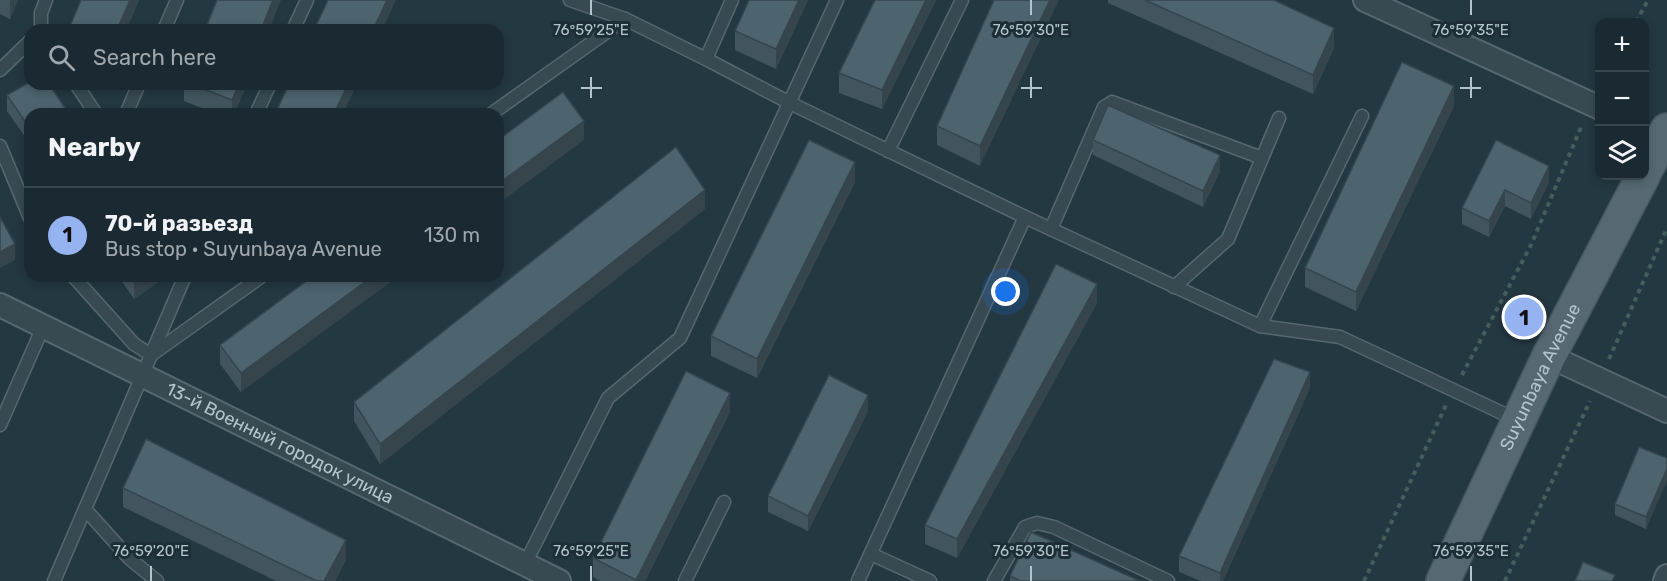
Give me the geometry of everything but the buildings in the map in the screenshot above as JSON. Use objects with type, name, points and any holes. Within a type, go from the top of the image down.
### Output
[{"type":"main road","name":"Suyunbaya Avenue","points":[[1649,159],[1658,132]]},
{"type":"main road","name":"Suyunbaya Avenue","points":[[1443,581],[1549,356],[1641,180]]},
{"type":"street","points":[[1365,0],[1595,106]]},
{"type":"street","name":"13-й Военный городок улица","points":[[0,305],[559,581]]},
{"type":"street","points":[[1549,356],[1667,411]]},
{"type":"street","points":[[1665,581],[1667,576]]},
{"type":"lane","points":[[41,24],[41,13],[46,0]]},
{"type":"lane","points":[[167,24],[177,0]]},
{"type":"lane","points":[[297,24],[307,0]]},
{"type":"lane","points":[[570,0],[625,19],[788,102],[1024,217],[1260,326],[1340,337],[1518,420]]},
{"type":"lane","points":[[706,59],[732,0]]},
{"type":"lane","points":[[525,564],[608,398],[680,338],[837,0]]},
{"type":"lane","points":[[888,151],[962,0]]},
{"type":"lane","points":[[499,108],[625,19]]},
{"type":"lane","points":[[0,70],[24,47]]},
{"type":"lane","points":[[80,90],[92,108]]},
{"type":"lane","points":[[129,108],[136,90]]},
{"type":"lane","points":[[259,108],[267,90]]},
{"type":"lane","points":[[1051,229],[1104,107],[1112,102],[1262,158]]},
{"type":"lane","points":[[1260,326],[1362,116]]},
{"type":"lane","points":[[1174,286],[1228,239],[1279,118]]},
{"type":"lane","points":[[0,146],[24,204]]},
{"type":"lane","points":[[858,581],[1024,217]]},
{"type":"lane","points":[[78,282],[134,344],[151,355]]},
{"type":"lane","points":[[54,581],[182,282]]},
{"type":"lane","points":[[151,355],[254,282]]},
{"type":"lane","points":[[0,425],[43,327]]},
{"type":"lane","points":[[684,581],[724,502]]},
{"type":"lane","points":[[85,509],[130,559],[157,581]]},
{"type":"lane","points":[[994,581],[1024,527],[1037,523],[1054,527],[1168,581]]},
{"type":"lane","points":[[871,554],[930,581]]},
{"type":"path","points":[[1638,18],[1648,0]]},
{"type":"path","points":[[1364,581],[1453,390],[1531,245],[1595,106]]},
{"type":"path","points":[[1504,581],[1600,380],[1667,228]]},
{"type":"place","name":"70-й разьезд","points":[[1524,317]]}]
